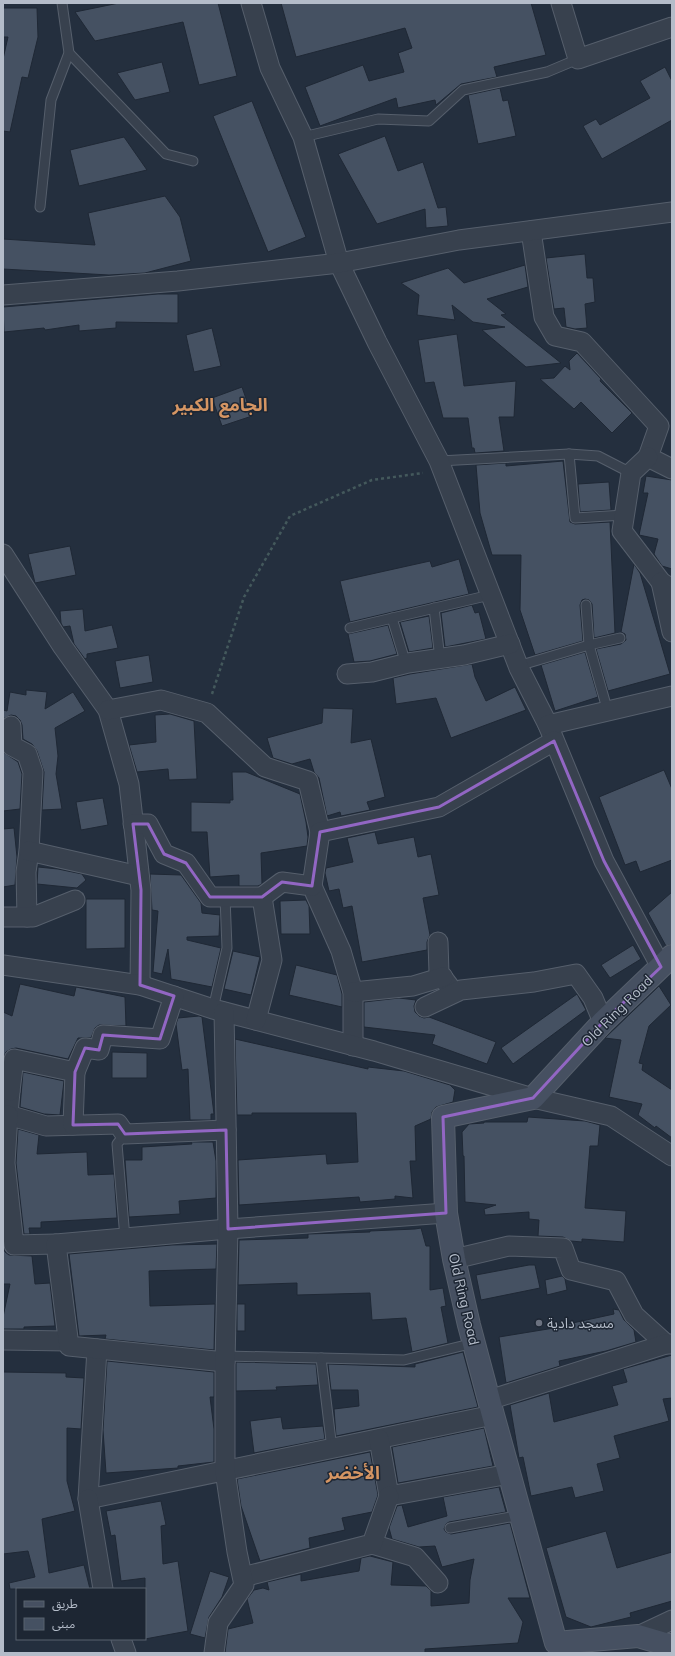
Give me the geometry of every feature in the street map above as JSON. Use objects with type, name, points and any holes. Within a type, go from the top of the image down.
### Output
[{"type":"street","points":[[252,3],[270,68],[303,137],[339,263],[440,466],[518,666],[551,733],[604,860],[667,962]]},
{"type":"street","points":[[561,3],[578,59],[672,27]]},
{"type":"street","points":[[3,295],[178,281],[339,263],[459,240],[672,212]]},
{"type":"street","points":[[531,231],[544,317],[555,336],[582,342],[659,426],[648,457],[631,473],[622,532],[667,586],[672,632]]},
{"type":"street","points":[[648,457],[672,469]]},
{"type":"street","points":[[3,554],[63,647],[108,710],[129,784],[141,890],[140,985]]},
{"type":"street","points":[[347,674],[372,672],[406,664],[464,655],[510,644]]},
{"type":"street","points":[[320,832],[439,806],[551,733],[608,712],[672,696]]},
{"type":"street","points":[[108,710],[161,700],[207,713],[265,767],[308,781],[320,832],[312,886],[341,951],[353,992],[353,1046]]},
{"type":"street","points":[[11,726],[12,746],[27,754],[33,772],[29,851],[26,872],[27,917]]},
{"type":"street","points":[[133,824],[148,824],[164,854],[186,863],[210,896],[262,897],[282,882],[312,886]]},
{"type":"street","points":[[29,851],[139,876]]},
{"type":"street","points":[[256,1020],[272,960],[262,897]]},
{"type":"street","points":[[3,917],[33,917],[75,900]]},
{"type":"street","points":[[438,942],[439,973],[456,993]]},
{"type":"street","name":"Old Ring Road","points":[[667,962],[604,1022],[534,1098],[443,1117],[446,1212],[454,1258],[474,1343],[521,1515],[552,1650],[638,1636],[672,1646]]},
{"type":"street","points":[[3,965],[140,985],[218,1010],[353,1046],[534,1098],[611,1116],[672,1156]]},
{"type":"street","points":[[425,1007],[461,990],[534,982],[576,974],[592,998],[604,1022]]},
{"type":"street","points":[[353,992],[413,986],[443,977]]},
{"type":"street","points":[[73,1126],[75,1072],[85,1048],[98,1050],[103,1035],[160,1039],[174,996]]},
{"type":"street","points":[[214,1653],[218,1623],[244,1586],[225,1471],[225,1359],[228,1228],[226,1130],[218,1010]]},
{"type":"street","points":[[75,1072],[14,1059],[7,1089],[8,1115],[4,1152],[14,1245],[56,1244],[228,1228],[446,1212]]},
{"type":"street","points":[[8,1115],[46,1126],[118,1124],[125,1134],[226,1130]]},
{"type":"street","points":[[56,1244],[68,1346],[225,1359]]},
{"type":"street","points":[[454,1258],[509,1246],[563,1248],[571,1270],[616,1281],[634,1315],[669,1344]]},
{"type":"street","points":[[3,1340],[68,1341]]},
{"type":"street","points":[[88,1499],[379,1438],[491,1407],[669,1344]]},
{"type":"street","points":[[97,1348],[88,1499],[103,1588]]},
{"type":"street","points":[[372,1544],[389,1496],[379,1438]]},
{"type":"street","points":[[389,1496],[509,1474]]},
{"type":"street","points":[[243,1578],[372,1544],[415,1557],[438,1583]]},
{"type":"street","points":[[638,1636],[672,1620]]},
{"type":"street","points":[[121,1640],[126,1653]]},
{"type":"lane","points":[[40,207],[51,100],[69,53],[62,3]]},
{"type":"lane","points":[[69,53],[166,154],[193,161]]},
{"type":"lane","points":[[303,137],[378,119],[429,121],[463,90],[547,72],[578,59]]},
{"type":"lane","points":[[569,454],[575,518],[624,515]]},
{"type":"lane","points":[[440,466],[569,454],[598,456],[631,473]]},
{"type":"lane","points":[[350,628],[490,595]]},
{"type":"lane","points":[[586,606],[589,645],[608,712]]},
{"type":"lane","points":[[434,608],[440,659]]},
{"type":"lane","points":[[392,618],[406,664]]},
{"type":"lane","points":[[518,666],[589,645],[620,638]]},
{"type":"lane","points":[[218,1010],[226,948],[225,897]]},
{"type":"lane","points":[[124,1238],[117,1144],[125,1134]]},
{"type":"lane","points":[[225,1359],[321,1358],[404,1360],[474,1343]]},
{"type":"lane","points":[[321,1358],[332,1449]]},
{"type":"lane","points":[[450,1528],[521,1515]]},
{"type":"path","points":[[207,713],[244,597],[290,516],[372,480],[440,466]]},
{"type":"highlighted area","points":[[554,741],[604,861],[661,967],[603,1022],[533,1098],[443,1117],[446,1213],[228,1229],[226,1130],[125,1134],[118,1124],[73,1125],[75,1072],[85,1048],[99,1050],[103,1035],[160,1039],[174,996],[140,985],[141,890],[133,824],[148,824],[164,854],[186,863],[210,897],[262,897],[282,882],[312,886],[320,832],[439,807]]},
{"type":"building","points":[[119,3],[218,3],[237,76],[199,85],[183,22],[95,41],[75,12]]},
{"type":"building","points":[[281,3],[531,3],[546,55],[494,67],[497,77],[461,84],[436,105],[435,100],[398,108],[396,98],[320,126],[305,87],[363,65],[369,81],[404,72],[398,53],[412,48],[405,28],[296,57]]},
{"type":"building","points":[[3,8],[37,8],[38,37],[28,78],[22,77],[10,132],[3,131],[3,59],[8,37],[3,37]]},
{"type":"building","points":[[162,62],[170,92],[135,100],[117,73]]},
{"type":"building","points":[[665,67],[672,81],[672,120],[602,159],[583,126],[596,119],[600,125],[650,98],[640,81]]},
{"type":"building","points":[[500,88],[503,101],[508,100],[516,136],[478,144],[468,95]]},
{"type":"building","points":[[252,101],[306,237],[268,252],[213,116]]},
{"type":"building","points":[[385,136],[398,171],[423,162],[438,208],[446,207],[448,226],[426,228],[425,209],[377,224],[338,154]]},
{"type":"building","points":[[124,137],[147,170],[79,186],[70,150]]},
{"type":"building","points":[[165,196],[180,217],[191,261],[145,273],[109,275],[3,269],[3,239],[95,245],[88,213]]},
{"type":"building","points":[[585,254],[587,278],[593,278],[595,302],[585,304],[587,328],[575,329],[566,327],[564,308],[554,309],[546,258]]},
{"type":"building","points":[[525,265],[528,287],[487,299],[506,314],[501,315],[561,363],[526,367],[482,330],[505,327],[473,322],[452,305],[455,320],[417,315],[419,295],[401,283],[448,268],[464,283]]},
{"type":"building","points":[[158,294],[178,294],[178,323],[116,322],[116,328],[79,331],[79,325],[45,330],[44,328],[4,332],[3,307]]},
{"type":"building","points":[[212,328],[221,366],[194,372],[186,335]]},
{"type":"building","points":[[457,334],[464,386],[516,381],[514,417],[499,417],[504,451],[475,453],[474,448],[472,448],[468,418],[443,418],[434,382],[425,383],[418,340]]},
{"type":"building","points":[[577,353],[601,379],[600,381],[632,413],[612,433],[581,402],[574,409],[540,379],[554,378],[565,366],[570,370],[569,361]]},
{"type":"building","points":[[242,387],[252,416],[222,426],[212,398]]},
{"type":"building","points":[[563,461],[570,522],[575,524],[610,522],[615,633],[594,638],[592,604],[589,600],[585,599],[582,600],[580,605],[583,641],[535,655],[520,610],[521,555],[492,555],[480,513],[476,465],[506,463],[506,466]]},
{"type":"building","points":[[646,476],[672,480],[672,569],[662,566],[654,554],[658,539],[639,535],[648,493],[643,493]]},
{"type":"building","points":[[609,482],[611,510],[580,512],[578,484]]},
{"type":"building","points":[[70,546],[76,575],[35,583],[28,554]]},
{"type":"building","points":[[459,559],[469,594],[350,622],[340,581],[430,561],[432,567]]},
{"type":"building","points":[[634,564],[640,573],[670,674],[608,691],[596,649],[621,644],[626,640],[625,634],[621,632]]},
{"type":"building","points":[[472,605],[475,613],[479,612],[486,639],[445,647],[441,613]]},
{"type":"building","points":[[83,609],[85,631],[112,625],[118,648],[87,654],[87,658],[85,659],[74,644],[70,626],[63,627],[61,623],[60,611]]},
{"type":"building","points":[[429,616],[433,648],[409,652],[400,622]]},
{"type":"building","points":[[388,625],[397,654],[370,661],[354,662],[348,634]]},
{"type":"building","points":[[585,652],[598,697],[555,711],[541,665]]},
{"type":"building","points":[[149,655],[153,682],[120,688],[115,661]]},
{"type":"building","points":[[472,664],[475,677],[486,701],[515,687],[526,710],[451,738],[436,698],[396,704],[393,678]]},
{"type":"building","points":[[26,690],[47,692],[45,709],[73,692],[85,711],[55,728],[58,756],[56,774],[62,809],[42,810],[44,772],[37,751],[32,744],[23,739],[22,725],[16,716],[11,715],[3,719],[3,710],[7,711],[10,692],[26,695]]},
{"type":"building","points":[[323,708],[353,709],[351,743],[371,739],[385,797],[367,802],[370,810],[341,816],[340,812],[327,816],[319,778],[314,772],[310,759],[292,764],[273,758],[267,738],[322,723]]},
{"type":"building","points":[[170,714],[194,721],[197,779],[169,780],[168,769],[137,772],[129,745],[156,742],[155,715]]},
{"type":"building","points":[[3,752],[18,762],[22,774],[20,809],[3,811]]},
{"type":"building","points":[[664,770],[672,789],[672,860],[640,872],[636,861],[625,865],[599,797]]},
{"type":"building","points":[[232,772],[246,772],[300,794],[306,822],[308,837],[307,846],[261,853],[262,884],[258,886],[239,886],[239,875],[210,877],[207,832],[191,832],[191,802],[230,803],[230,800],[233,800]]},
{"type":"building","points":[[103,798],[108,825],[81,830],[76,802]]},
{"type":"building","points":[[14,828],[17,857],[15,885],[3,887],[3,829]]},
{"type":"building","points":[[375,832],[378,844],[414,837],[418,857],[431,854],[439,895],[423,898],[430,935],[427,942],[427,950],[362,962],[352,906],[343,908],[339,889],[329,891],[325,873],[326,868],[353,862],[347,838]]},
{"type":"building","points":[[38,867],[82,874],[86,880],[77,888],[37,884]]},
{"type":"building","points":[[150,874],[181,875],[201,903],[202,913],[220,915],[219,936],[187,937],[187,940],[221,948],[212,987],[171,979],[168,949],[162,974],[153,972],[158,911],[152,910]]},
{"type":"building","points":[[672,892],[672,944],[666,946],[648,913]]},
{"type":"building","points":[[86,899],[125,899],[125,948],[86,949]]},
{"type":"building","points":[[306,900],[309,906],[310,934],[281,934],[280,901]]},
{"type":"building","points":[[633,945],[641,959],[610,978],[601,965]]},
{"type":"building","points":[[233,951],[260,957],[251,995],[224,989]]},
{"type":"building","points":[[296,965],[337,975],[342,994],[342,1007],[289,995]]},
{"type":"building","points":[[20,984],[74,996],[76,987],[125,997],[126,1026],[99,1025],[95,1028],[91,1038],[78,1038],[68,1059],[16,1048],[6,1052],[3,1058],[3,1012],[12,1016]]},
{"type":"building","points":[[659,986],[671,1005],[649,1026],[639,1063],[643,1064],[642,1070],[672,1090],[672,1138],[656,1126],[655,1128],[638,1115],[642,1104],[609,1097],[621,1040],[605,1038]]},
{"type":"building","points":[[577,994],[586,1010],[513,1064],[501,1048]]},
{"type":"building","points":[[399,998],[416,1000],[414,1006],[415,1012],[419,1016],[424,1018],[429,1017],[496,1042],[487,1064],[432,1044],[435,1035],[364,1027],[364,1002]]},
{"type":"building","points":[[202,1017],[214,1114],[211,1114],[211,1120],[190,1120],[188,1069],[182,1070],[176,1024],[178,1018]]},
{"type":"building","points":[[235,1039],[368,1069],[368,1067],[404,1071],[450,1085],[455,1090],[453,1102],[436,1107],[432,1112],[431,1119],[415,1126],[416,1161],[410,1161],[413,1198],[395,1196],[395,1199],[360,1202],[359,1197],[239,1205],[238,1160],[326,1154],[327,1164],[358,1162],[356,1113],[252,1113],[252,1115],[237,1115]]},
{"type":"building","points":[[112,1052],[147,1053],[147,1078],[112,1078]]},
{"type":"building","points":[[23,1072],[64,1081],[60,1115],[44,1114],[20,1107]]},
{"type":"building","points":[[528,1117],[585,1121],[600,1125],[598,1146],[590,1146],[585,1208],[626,1211],[624,1242],[582,1239],[582,1242],[571,1241],[563,1237],[538,1236],[539,1220],[529,1219],[529,1212],[485,1215],[484,1209],[496,1205],[465,1202],[462,1132],[469,1124],[484,1122],[527,1122]]},
{"type":"building","points":[[18,1129],[39,1135],[37,1154],[87,1152],[88,1175],[114,1174],[117,1218],[41,1222],[41,1228],[29,1228],[30,1234],[24,1234],[16,1163]]},
{"type":"building","points":[[191,1142],[213,1142],[216,1161],[216,1198],[179,1201],[180,1214],[129,1217],[125,1160],[142,1160],[142,1147],[192,1144]]},
{"type":"building","points":[[421,1228],[426,1246],[430,1246],[430,1290],[443,1288],[446,1306],[441,1307],[448,1343],[412,1352],[406,1318],[372,1320],[370,1293],[297,1295],[297,1283],[238,1285],[239,1240],[308,1238],[308,1234],[370,1232]]},
{"type":"building","points":[[217,1244],[216,1269],[149,1271],[150,1306],[215,1304],[214,1350],[105,1339],[106,1335],[79,1336],[69,1254],[172,1245]]},
{"type":"building","points":[[3,1246],[5,1252],[9,1255],[32,1256],[35,1284],[50,1283],[55,1326],[24,1327],[24,1329],[3,1329],[3,1317],[10,1284],[3,1284]]},
{"type":"building","points":[[535,1265],[540,1288],[481,1300],[476,1275]]},
{"type":"building","points":[[562,1276],[565,1279],[567,1290],[547,1295],[545,1280]]},
{"type":"building","points":[[237,1304],[245,1304],[245,1331],[237,1331]]},
{"type":"building","points":[[613,1309],[619,1310],[624,1320],[634,1330],[636,1342],[606,1351],[559,1361],[560,1366],[506,1383],[499,1337],[554,1328],[614,1314]]},
{"type":"building","points":[[463,1352],[478,1407],[336,1436],[334,1409],[359,1406],[358,1390],[331,1390],[328,1364],[415,1367],[415,1364]]},
{"type":"building","points":[[672,1355],[672,1398],[663,1399],[669,1421],[614,1436],[620,1458],[597,1464],[604,1491],[575,1498],[572,1487],[531,1496],[523,1457],[519,1458],[510,1405],[549,1393],[554,1422],[618,1405],[612,1386],[627,1382],[623,1369]]},
{"type":"building","points":[[107,1361],[214,1372],[214,1397],[210,1397],[214,1429],[214,1462],[178,1466],[178,1468],[106,1473],[103,1430]]},
{"type":"building","points":[[236,1362],[316,1364],[318,1385],[276,1387],[277,1390],[236,1391]]},
{"type":"building","points":[[3,1372],[66,1373],[66,1377],[84,1378],[81,1429],[67,1428],[67,1481],[75,1511],[42,1519],[49,1573],[84,1565],[90,1588],[10,1589],[9,1583],[35,1577],[28,1551],[3,1554]]},
{"type":"building","points":[[281,1417],[283,1429],[323,1426],[325,1439],[254,1453],[250,1421]]},
{"type":"building","points":[[484,1428],[493,1466],[398,1483],[392,1447]]},
{"type":"building","points":[[370,1452],[378,1495],[372,1512],[342,1518],[345,1530],[309,1538],[310,1548],[260,1561],[241,1506],[237,1479]]},
{"type":"building","points":[[499,1487],[506,1512],[449,1522],[446,1524],[444,1529],[446,1532],[451,1534],[510,1523],[530,1598],[508,1598],[523,1622],[518,1643],[425,1649],[425,1653],[225,1653],[228,1629],[253,1623],[247,1599],[254,1590],[263,1588],[269,1590],[267,1582],[301,1574],[301,1581],[359,1571],[361,1558],[370,1556],[393,1562],[391,1585],[426,1586],[431,1591],[431,1606],[469,1603],[470,1580],[474,1559],[442,1567],[435,1546],[419,1547],[392,1539],[389,1528],[397,1506],[402,1505],[408,1527],[447,1516],[443,1497]]},
{"type":"building","points":[[161,1501],[166,1525],[161,1526],[163,1564],[178,1561],[188,1631],[146,1639],[145,1578],[121,1581],[115,1535],[111,1536],[106,1511]]},
{"type":"building","points":[[606,1531],[617,1568],[672,1552],[672,1601],[630,1613],[631,1617],[591,1627],[566,1617],[546,1548]]},
{"type":"building","points":[[210,1571],[229,1577],[222,1597],[209,1617],[205,1638],[190,1634]]},
{"type":"place","name":"مسجد دادية","points":[[539,1323]]},
{"type":"district","name":"الجامع الكبير","points":[[220,405]]},
{"type":"district","name":"الأخضر","points":[[353,1473]]}]
